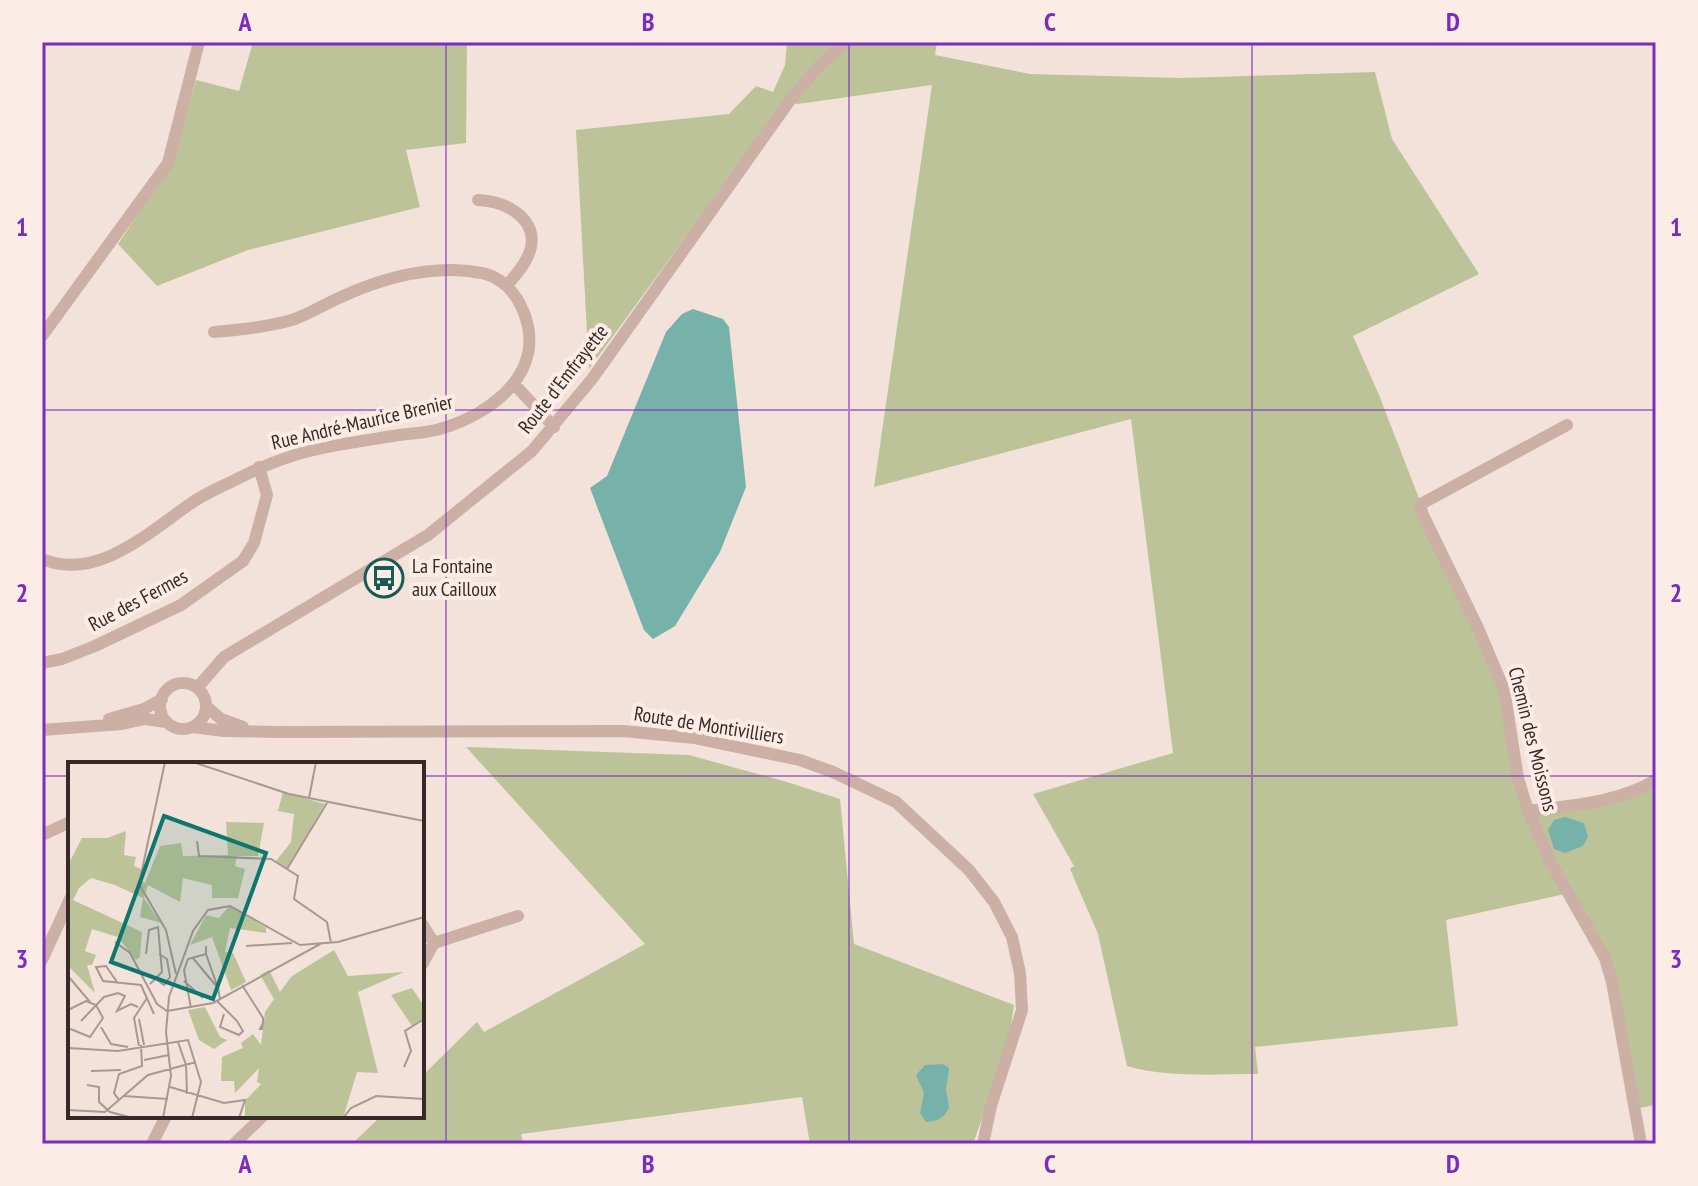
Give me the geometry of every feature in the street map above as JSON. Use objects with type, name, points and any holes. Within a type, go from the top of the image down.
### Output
[{"type":"street","points":[[42,336],[168,163],[199,42]]},
{"type":"street","name":"Route d'Emfrayette","points":[[197,688],[224,657],[428,535],[508,472],[554,427],[592,379],[788,103],[817,68],[845,42]]},
{"type":"street","points":[[478,200],[505,204],[527,224],[528,258],[507,285]]},
{"type":"street","points":[[214,332],[253,329],[294,319],[377,282],[407,274],[470,271],[489,274],[507,285],[518,299],[529,332],[530,349],[515,385],[554,427]]},
{"type":"street","name":"Rue André-Maurice Brenier","points":[[42,559],[51,563],[80,565],[95,562],[119,552],[197,499],[259,467],[306,452],[438,430],[466,419],[515,385]]},
{"type":"street","name":"Chemin des Moissons","points":[[1567,425],[1421,504],[1422,513],[1504,689],[1518,778],[1528,811],[1551,863],[1605,958],[1641,1144]]},
{"type":"street","name":"Rue des Fermes","points":[[42,663],[95,646],[181,605],[243,561],[254,543],[267,495],[259,467]]},
{"type":"street","points":[[42,730],[122,724],[145,719],[166,722],[176,728],[193,727],[202,720],[205,698],[197,688],[180,684],[144,709],[90,725]]},
{"type":"street","points":[[162,699],[161,711],[166,722]]},
{"type":"street","name":"Route de Montivilliers","points":[[206,706],[221,719],[257,731]]},
{"type":"street","name":"Route de Montivilliers","points":[[193,727],[224,731],[623,731],[694,738],[800,760],[896,802],[969,870],[994,902],[1012,937],[1020,973],[1022,1010],[991,1106],[983,1144]]},
{"type":"street","points":[[1528,811],[1612,799],[1656,780]]},
{"type":"street","points":[[42,835],[68,823]]},
{"type":"street","points":[[42,960],[68,903]]},
{"type":"street","points":[[424,961],[434,943],[518,916]]},
{"type":"street","points":[[424,927],[434,943]]},
{"type":"street","points":[[152,1144],[165,1118]]},
{"type":"street","points":[[234,1144],[261,1118]]},
{"type":"green space","points":[[253,42],[467,42],[466,143],[406,150],[420,207],[248,250],[157,286],[118,244],[172,163],[196,80],[239,91]]},
{"type":"green space","points":[[787,42],[937,42],[935,55],[1030,74],[1180,78],[1375,72],[1392,139],[1479,274],[1353,336],[1420,501],[1483,629],[1521,775],[1533,806],[1618,794],[1656,776],[1656,1105],[1639,1108],[1602,961],[1565,894],[1446,920],[1458,1026],[1255,1047],[1258,1074],[1176,1074],[1127,1066],[1098,934],[1070,869],[1074,866],[1033,794],[1173,753],[1131,419],[874,487],[932,85],[798,104],[785,101],[589,369],[576,130],[729,114],[756,86],[773,92],[785,65]]},
{"type":"green space","points":[[466,747],[689,755],[840,799],[854,944],[1014,1005],[1008,1044],[973,1144],[810,1144],[802,1097],[521,1134],[523,1144],[352,1144],[379,1118],[424,1118],[424,1074],[477,1022],[484,1032],[645,944]]},
{"type":"water","points":[[693,309],[723,319],[729,327],[746,487],[720,552],[675,626],[653,639],[644,630],[590,488],[607,476],[666,332],[682,314]]},
{"type":"water","points":[[1565,817],[1584,823],[1588,837],[1583,846],[1565,853],[1554,849],[1548,830],[1554,820]]},
{"type":"water","points":[[943,1064],[949,1068],[946,1090],[949,1107],[940,1118],[926,1122],[920,1113],[924,1093],[916,1075],[925,1065]]},
{"type":"place","name":"La Fontaine aux Cailloux","points":[[384,578]]}]
